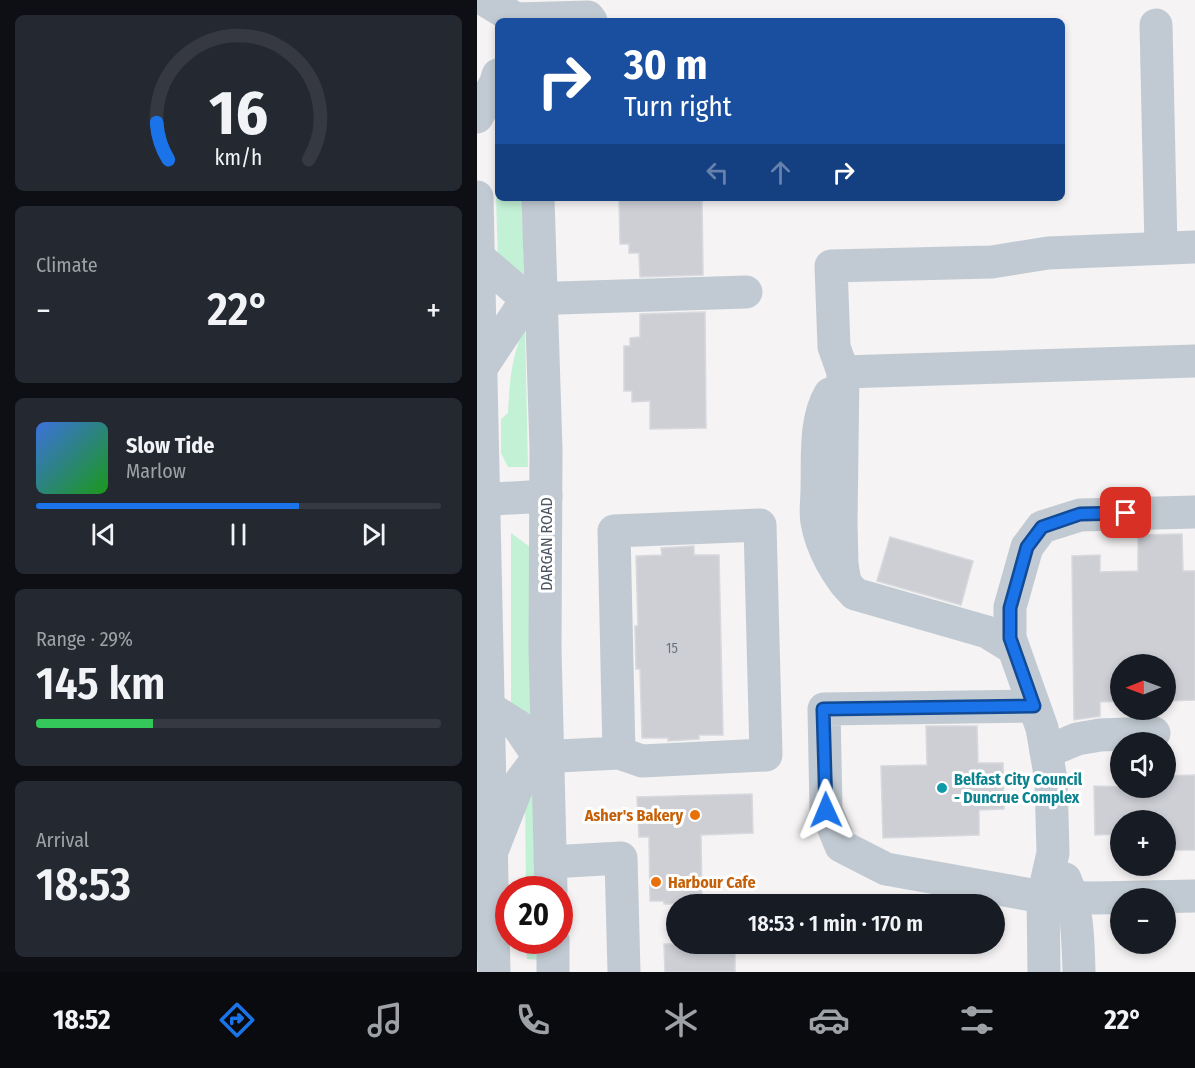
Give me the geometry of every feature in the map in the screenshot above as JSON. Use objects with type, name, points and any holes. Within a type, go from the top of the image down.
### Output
[{"type":"street","points":[[485,0],[527,16],[589,18]]},
{"type":"street","points":[[1156,25],[1161,248]]},
{"type":"street","points":[[477,117],[495,84]]},
{"type":"street","points":[[477,197],[481,499],[489,708],[494,972]]},
{"type":"street","name":"DARGAN ROAD","points":[[538,201],[533,298],[546,496],[543,757],[551,876]]},
{"type":"street","points":[[843,372],[834,347],[831,266],[993,262],[1048,253],[1195,247]]},
{"type":"street","points":[[478,257],[533,298],[746,292]]},
{"type":"street","points":[[481,368],[533,298]]},
{"type":"street","points":[[843,372],[1195,361]]},
{"type":"street","points":[[843,372],[824,404],[818,442],[817,521],[832,564],[845,584],[855,594],[987,632],[1013,648]]},
{"type":"street","points":[[481,499],[546,496]]},
{"type":"street","points":[[1044,972],[1058,897],[1053,853],[1051,780],[1042,728],[1010,638],[1010,608],[1027,547],[1042,527],[1080,514],[1195,512]]},
{"type":"street","points":[[492,851],[518,785],[543,757],[619,753],[642,761],[767,755],[761,525],[614,531],[619,753]]},
{"type":"street","points":[[1034,706],[823,709],[826,810],[841,846],[886,869],[1058,897],[1195,896]]},
{"type":"street","points":[[489,708],[518,726],[543,757]]},
{"type":"street","points":[[1046,752],[1077,739],[1110,735]]},
{"type":"street","points":[[551,876],[621,858],[624,972]]},
{"type":"street","points":[[1058,897],[1077,924],[1079,972]]},
{"type":"street","points":[[553,954],[553,972]]},
{"type":"green space","points":[[496,201],[522,201],[524,282],[498,262]]},
{"type":"green space","points":[[525,326],[528,467],[508,467],[501,453],[501,419],[508,413],[512,369]]},
{"type":"green space","points":[[511,533],[530,547],[533,716],[511,708]]},
{"type":"green space","points":[[536,791],[539,876],[526,876],[525,798]]},
{"type":"green space","points":[[527,954],[541,954],[541,960],[527,959]]},
{"type":"building","points":[[619,201],[702,201],[703,275],[640,277],[639,253],[629,253],[629,244],[620,244]]},
{"type":"building","points":[[705,312],[706,428],[650,429],[650,401],[632,402],[632,391],[624,391],[624,346],[630,346],[630,338],[640,337],[640,314]]},
{"type":"building","points":[[1182,534],[1183,571],[1195,571],[1195,700],[1176,701],[1176,654],[1110,654],[1110,702],[1100,702],[1100,716],[1074,720],[1072,556],[1100,555],[1100,572],[1138,571],[1138,535]]},
{"type":"building","points":[[890,537],[973,561],[961,605],[877,581]]},
{"type":"building","points":[[694,546],[694,555],[719,555],[723,735],[699,735],[699,739],[668,741],[668,738],[642,738],[640,669],[636,669],[635,626],[638,626],[636,556],[662,555],[661,548]]},
{"type":"building","name":"Belfast City Council - Duncrue Complex","points":[[926,726],[977,726],[978,763],[1003,763],[1004,809],[979,810],[979,835],[883,838],[881,766],[927,765]]},
{"type":"building","points":[[1195,775],[1195,850],[1176,850],[1176,810],[1110,810],[1110,834],[1095,835],[1094,786],[1110,786],[1110,798],[1176,798],[1176,776]]},
{"type":"building","points":[[752,794],[753,833],[701,835],[702,894],[666,894],[666,904],[664,901],[650,901],[649,837],[639,837],[637,797]]},
{"type":"building","points":[[664,944],[666,944],[666,954],[735,954],[735,972],[665,972]]},
{"type":"place","name":"Belfast City Council - Duncrue Complex","points":[[942,788]]},
{"type":"place","name":"Asher's Bakery","points":[[695,815]]},
{"type":"place","name":"Harbour Cafe","points":[[656,882]]},
{"type":"route","points":[[826,810],[823,709],[1034,706],[1010,638],[1010,608],[1027,547],[1042,527],[1080,514],[1126,513]]}]
